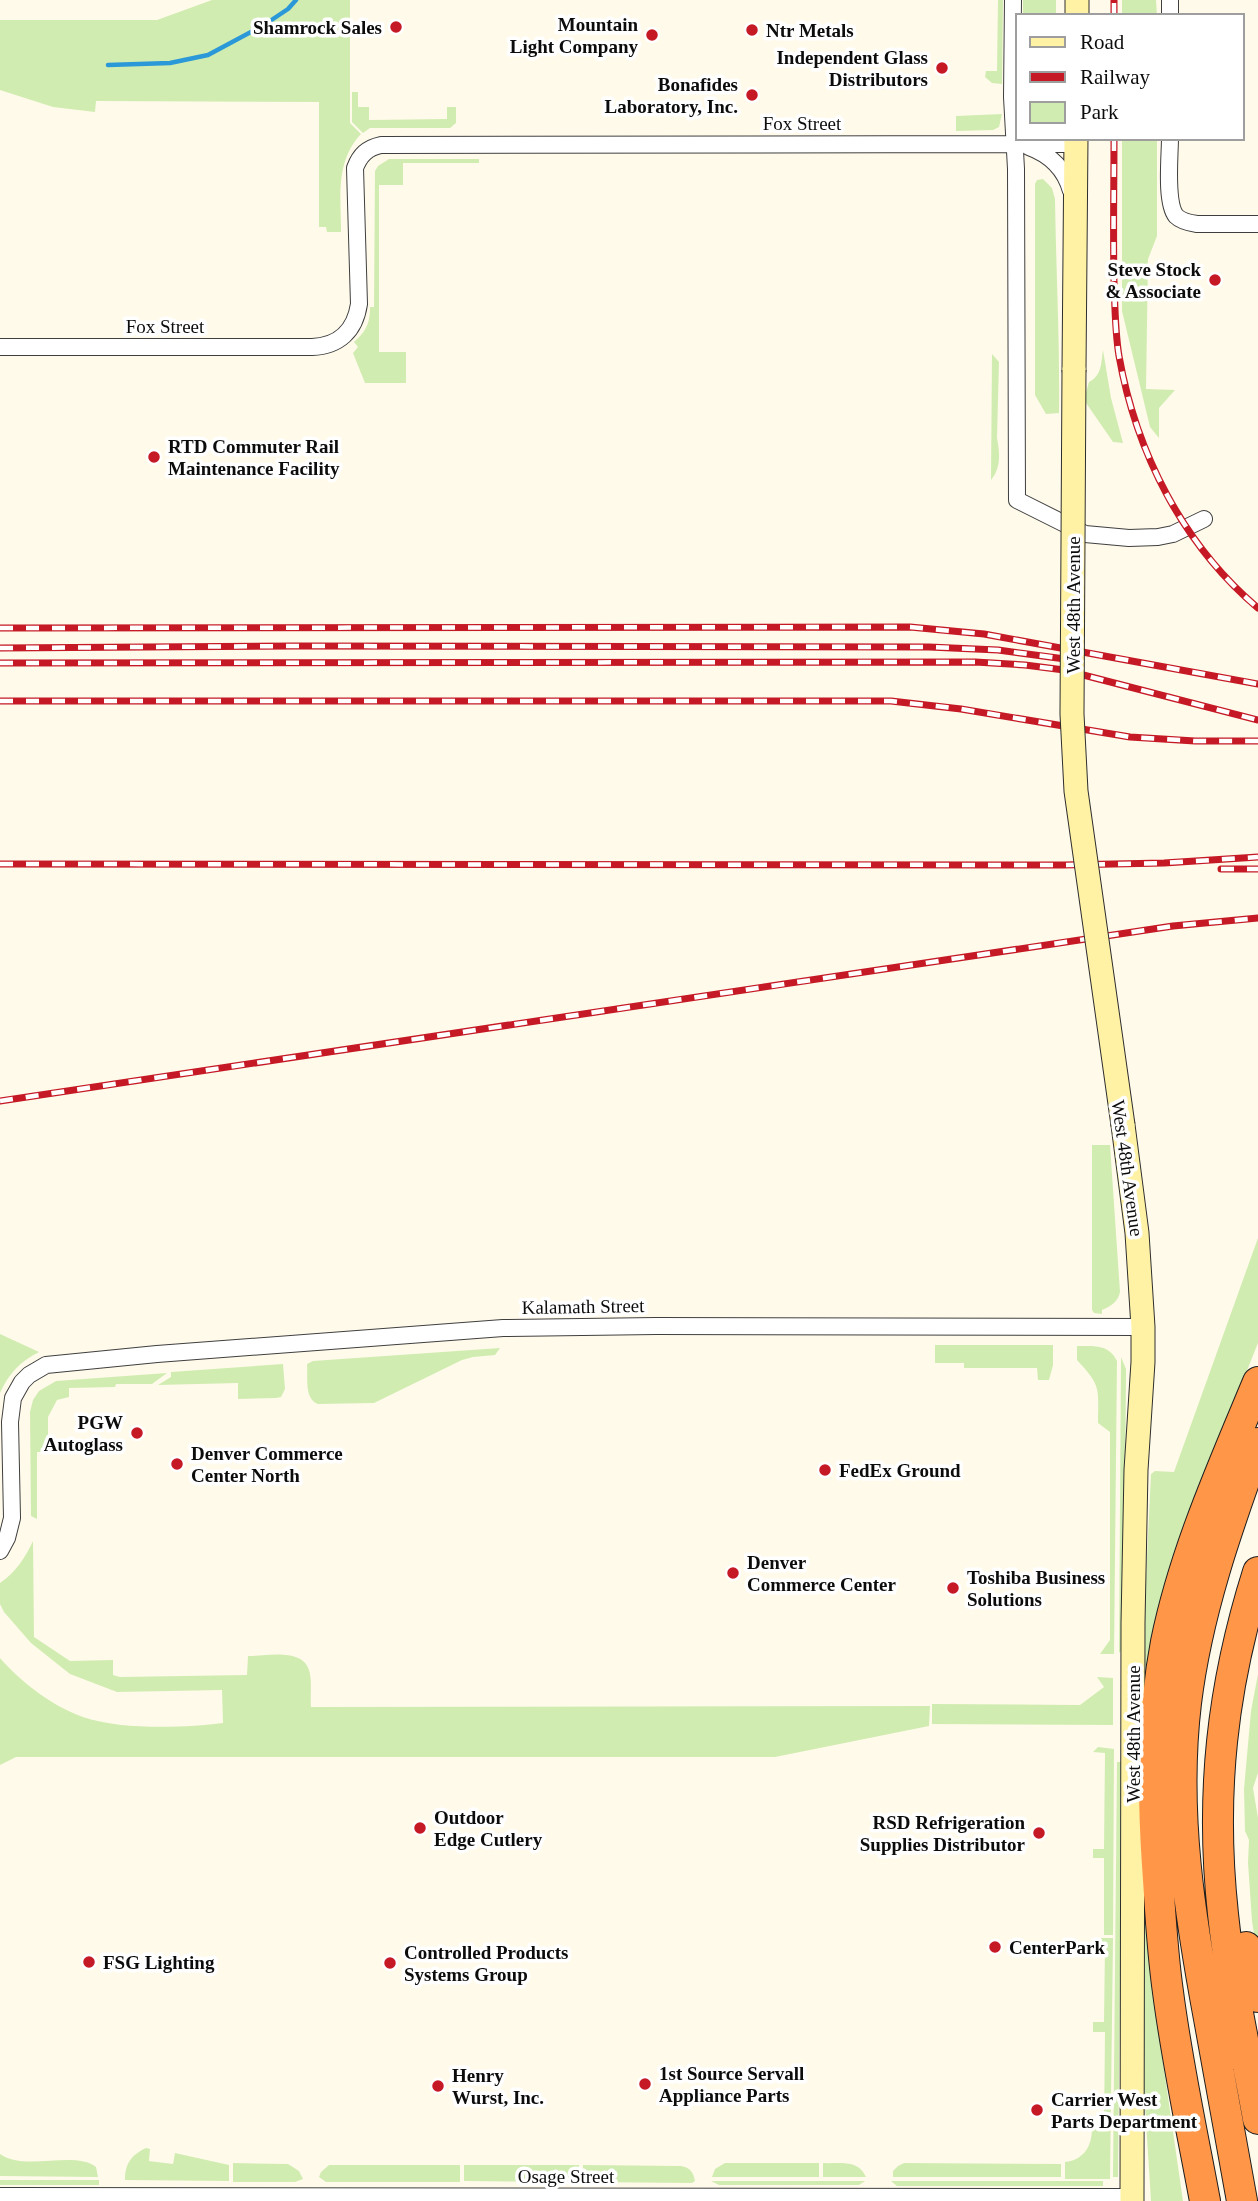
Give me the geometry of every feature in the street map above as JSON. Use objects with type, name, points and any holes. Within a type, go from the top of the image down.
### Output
[{"type":"highway","points":[[1205,2201],[1175,2044],[1165,1970],[1155,1839],[1156,1715],[1167,1641],[1179,1592],[1213,1493],[1258,1382]]},
{"type":"highway","points":[[1242,2201],[1190,1915],[1183,1844],[1181,1769],[1191,1671],[1205,1606],[1222,1544],[1258,1443]]},
{"type":"highway","points":[[1258,1572],[1231,1675],[1219,1766],[1218,1846],[1227,1948],[1258,2119]]},
{"type":"highway","points":[[1219,1766],[1233,1879],[1258,1997]]},
{"type":"street","points":[[1013,0],[1017,500],[1086,534],[1129,538],[1158,537],[1173,534],[1204,519]]},
{"type":"street","points":[[1170,140],[1171,201],[1176,216],[1197,224],[1258,225]]},
{"type":"street","name":"Fox Street","points":[[0,347],[330,345],[347,333],[357,315],[359,304],[355,168],[362,155],[381,145],[1016,144],[1076,141]]},
{"type":"street","name":"West 48th Avenue","points":[[1076,141],[1072,714],[1076,791],[1137,1233],[1143,1327],[1136,1470],[1133,1623],[1132,2199]]},
{"type":"street","points":[[1016,144],[1040,151],[1058,164],[1069,181],[1075,204]]},
{"type":"street","name":"Kalamath Street","points":[[1,1549],[12,1518],[11,1408],[17,1389],[29,1375],[46,1366],[60,1363],[503,1328],[1143,1327]]},
{"type":"street","name":"Osage Street","points":[[1,2198],[1132,2199]]},
{"type":"green space","points":[[212,0],[350,0],[350,123],[361,134],[343,168],[340,193],[341,232],[327,232],[326,227],[319,227],[319,102],[96,101],[95,112],[53,107],[0,90],[0,20],[157,20]]},
{"type":"green space","points":[[998,0],[1003,0],[1002,84],[992,83],[985,77],[986,71],[997,71]]},
{"type":"green space","points":[[1023,0],[1056,0],[1056,14],[1023,14]]},
{"type":"green space","points":[[1122,0],[1156,0],[1157,14],[1122,14]]},
{"type":"green space","points":[[352,92],[358,92],[358,107],[369,107],[369,120],[447,119],[447,107],[456,107],[456,123],[450,128],[370,128],[363,133],[352,122]]},
{"type":"green space","points":[[1002,114],[999,127],[993,130],[956,131],[956,116]]},
{"type":"green space","points":[[1122,140],[1157,140],[1157,236],[1148,259],[1146,389],[1175,390],[1159,408],[1159,438],[1150,427],[1122,311]]},
{"type":"green space","points":[[389,159],[479,159],[479,163],[403,163],[403,185],[379,185],[379,352],[406,352],[406,383],[365,383],[353,353],[358,347],[354,342],[366,327],[370,307],[374,307],[375,171]]},
{"type":"green space","points":[[1043,179],[1052,188],[1055,199],[1059,360],[1059,413],[1046,414],[1035,395],[1035,184],[1037,180]]},
{"type":"green space","points":[[1103,350],[1111,398],[1123,443],[1113,442],[1084,400],[1089,382],[1100,369]]},
{"type":"green space","points":[[992,354],[999,362],[999,455],[997,470],[991,480]]},
{"type":"green space","points":[[1092,1145],[1110,1145],[1120,1292],[1114,1303],[1102,1310],[1102,1314],[1092,1310]]},
{"type":"green space","points":[[1258,1238],[1258,1343],[1224,1428],[1149,1669],[1142,1662],[1151,1474],[1155,1471],[1174,1472]]},
{"type":"green space","points":[[0,1334],[39,1352],[16,1369],[0,1393]]},
{"type":"green space","points":[[935,1345],[1053,1345],[1053,1365],[1049,1380],[1038,1380],[1037,1368],[964,1368],[964,1363],[935,1363]]},
{"type":"green space","points":[[1077,1346],[1105,1349],[1114,1355],[1117,1361],[1114,1654],[1100,1654],[1110,1640],[1110,1432],[1098,1423],[1097,1388],[1077,1360]]},
{"type":"green space","points":[[500,1348],[495,1355],[462,1360],[374,1403],[318,1404],[309,1393],[307,1364],[313,1361]]},
{"type":"green space","points":[[1121,1357],[1126,1369],[1124,1647],[1119,1653]]},
{"type":"green space","points":[[283,1364],[285,1389],[281,1397],[276,1398],[238,1399],[238,1383],[158,1385],[171,1377],[171,1372]]},
{"type":"green space","points":[[167,1373],[152,1384],[69,1388],[69,1397],[57,1400],[48,1417],[48,1452],[37,1452],[37,1519],[31,1516],[30,1412],[39,1391],[56,1381]]},
{"type":"green space","points":[[33,1541],[34,1637],[70,1661],[113,1660],[113,1675],[120,1677],[247,1675],[248,1656],[285,1655],[294,1656],[307,1665],[311,1678],[311,1707],[930,1706],[929,1726],[775,1757],[16,1757],[0,1765],[0,1658],[38,1693],[83,1717],[115,1724],[153,1727],[223,1723],[222,1690],[117,1692],[70,1674],[31,1643],[4,1612],[0,1604],[0,1583],[20,1564]]},
{"type":"green space","points":[[1258,1674],[1258,1773],[1253,1788],[1258,1818],[1258,1958],[1252,1921],[1244,1789],[1251,1711]]},
{"type":"green space","points":[[1097,1677],[1113,1678],[1113,1725],[932,1724],[932,1704],[1080,1705],[1104,1687]]},
{"type":"green space","points":[[1098,1747],[1114,1749],[1113,1935],[1104,1935],[1104,1858],[1093,1858],[1093,1849],[1104,1849],[1105,1753],[1093,1752]]},
{"type":"green space","points":[[1117,1762],[1122,1762],[1118,2177],[1113,2177]]},
{"type":"green space","points":[[1141,1911],[1148,1911],[1156,2014],[1183,2201],[1151,2201],[1143,2074]]},
{"type":"green space","points":[[1093,1938],[1113,1938],[1110,2179],[1065,2179],[1065,2162],[1072,2161],[1086,2151],[1092,2128],[1104,2126],[1105,2032],[1093,2032],[1093,2022],[1104,2022],[1105,1946],[1093,1945]]},
{"type":"green space","points":[[146,2148],[150,2149],[149,2161],[173,2164],[175,2153],[229,2165],[229,2181],[125,2180],[130,2161]]},
{"type":"green space","points":[[0,2154],[22,2161],[87,2162],[96,2167],[98,2177],[0,2176]]},
{"type":"green space","points":[[233,2163],[288,2164],[299,2171],[303,2179],[295,2182],[233,2182]]},
{"type":"green space","points":[[725,2163],[819,2163],[819,2177],[712,2177],[715,2169]]},
{"type":"green space","points":[[823,2163],[853,2165],[863,2171],[866,2177],[823,2177]]},
{"type":"green space","points":[[904,2163],[1061,2164],[1061,2177],[893,2177],[893,2171]]},
{"type":"green space","points":[[329,2165],[460,2165],[460,2182],[326,2182],[319,2177]]},
{"type":"green space","points":[[464,2165],[579,2165],[579,2182],[464,2181]]},
{"type":"green space","points":[[583,2165],[681,2166],[691,2170],[695,2181],[583,2182]]},
{"type":"green space","points":[[0,2180],[99,2180],[99,2185],[0,2185]]},
{"type":"green space","points":[[711,2181],[865,2181],[859,2185],[719,2185]]},
{"type":"green space","points":[[891,2181],[1103,2181],[1103,2186],[897,2186]]},
{"type":"waterway","points":[[108,65],[170,63],[208,55],[264,25],[288,9],[296,0]]},
{"type":"railway","points":[[1114,0],[1114,14]]},
{"type":"railway","points":[[1114,140],[1116,329],[1119,356],[1137,427],[1167,494],[1186,526],[1207,556],[1258,608]]},
{"type":"railway","points":[[0,628],[910,627],[984,634],[1258,684]]},
{"type":"railway","points":[[0,648],[929,647],[998,650],[1065,659]]},
{"type":"railway","points":[[0,663],[975,662],[1064,670],[1258,720]]},
{"type":"railway","points":[[0,701],[891,701],[961,709],[1130,737],[1258,741]]},
{"type":"railway","points":[[0,864],[1063,865],[1164,863],[1258,857]]},
{"type":"railway","points":[[1221,869],[1258,869]]},
{"type":"railway","points":[[0,1101],[1173,926],[1258,918]]},
{"type":"place","name":"Shamrock Sales","points":[[396,27]]},
{"type":"place","name":"Ntr Metals","points":[[752,30]]},
{"type":"place","name":"Mountain Light Company","points":[[652,35]]},
{"type":"place","name":"Independent Glass Distributors","points":[[942,68]]},
{"type":"place","name":"Bonafides Laboratory, Inc.","points":[[752,95]]},
{"type":"place","name":"Steve Stock & Associate","points":[[1215,280]]},
{"type":"place","name":"RTD Commuter Rail Maintenance Facility","points":[[154,457]]},
{"type":"place","name":"PGW Autoglass","points":[[137,1433]]},
{"type":"place","name":"Denver Commerce Center North","points":[[177,1464]]},
{"type":"place","name":"FedEx Ground","points":[[825,1470]]},
{"type":"place","name":"Denver Commerce Center","points":[[733,1573]]},
{"type":"place","name":"Toshiba Business Solutions","points":[[953,1588]]},
{"type":"place","name":"Outdoor Edge Cutlery","points":[[420,1828]]},
{"type":"place","name":"RSD Refrigeration Supplies Distributor","points":[[1039,1833]]},
{"type":"place","name":"CenterPark","points":[[995,1947]]},
{"type":"place","name":"FSG Lighting","points":[[89,1962]]},
{"type":"place","name":"Controlled Products Systems Group","points":[[390,1963]]},
{"type":"place","name":"1st Source Servall Appliance Parts","points":[[645,2084]]},
{"type":"place","name":"Henry Wurst, Inc.","points":[[438,2086]]},
{"type":"place","name":"Carrier West Parts Department","points":[[1037,2110]]}]
